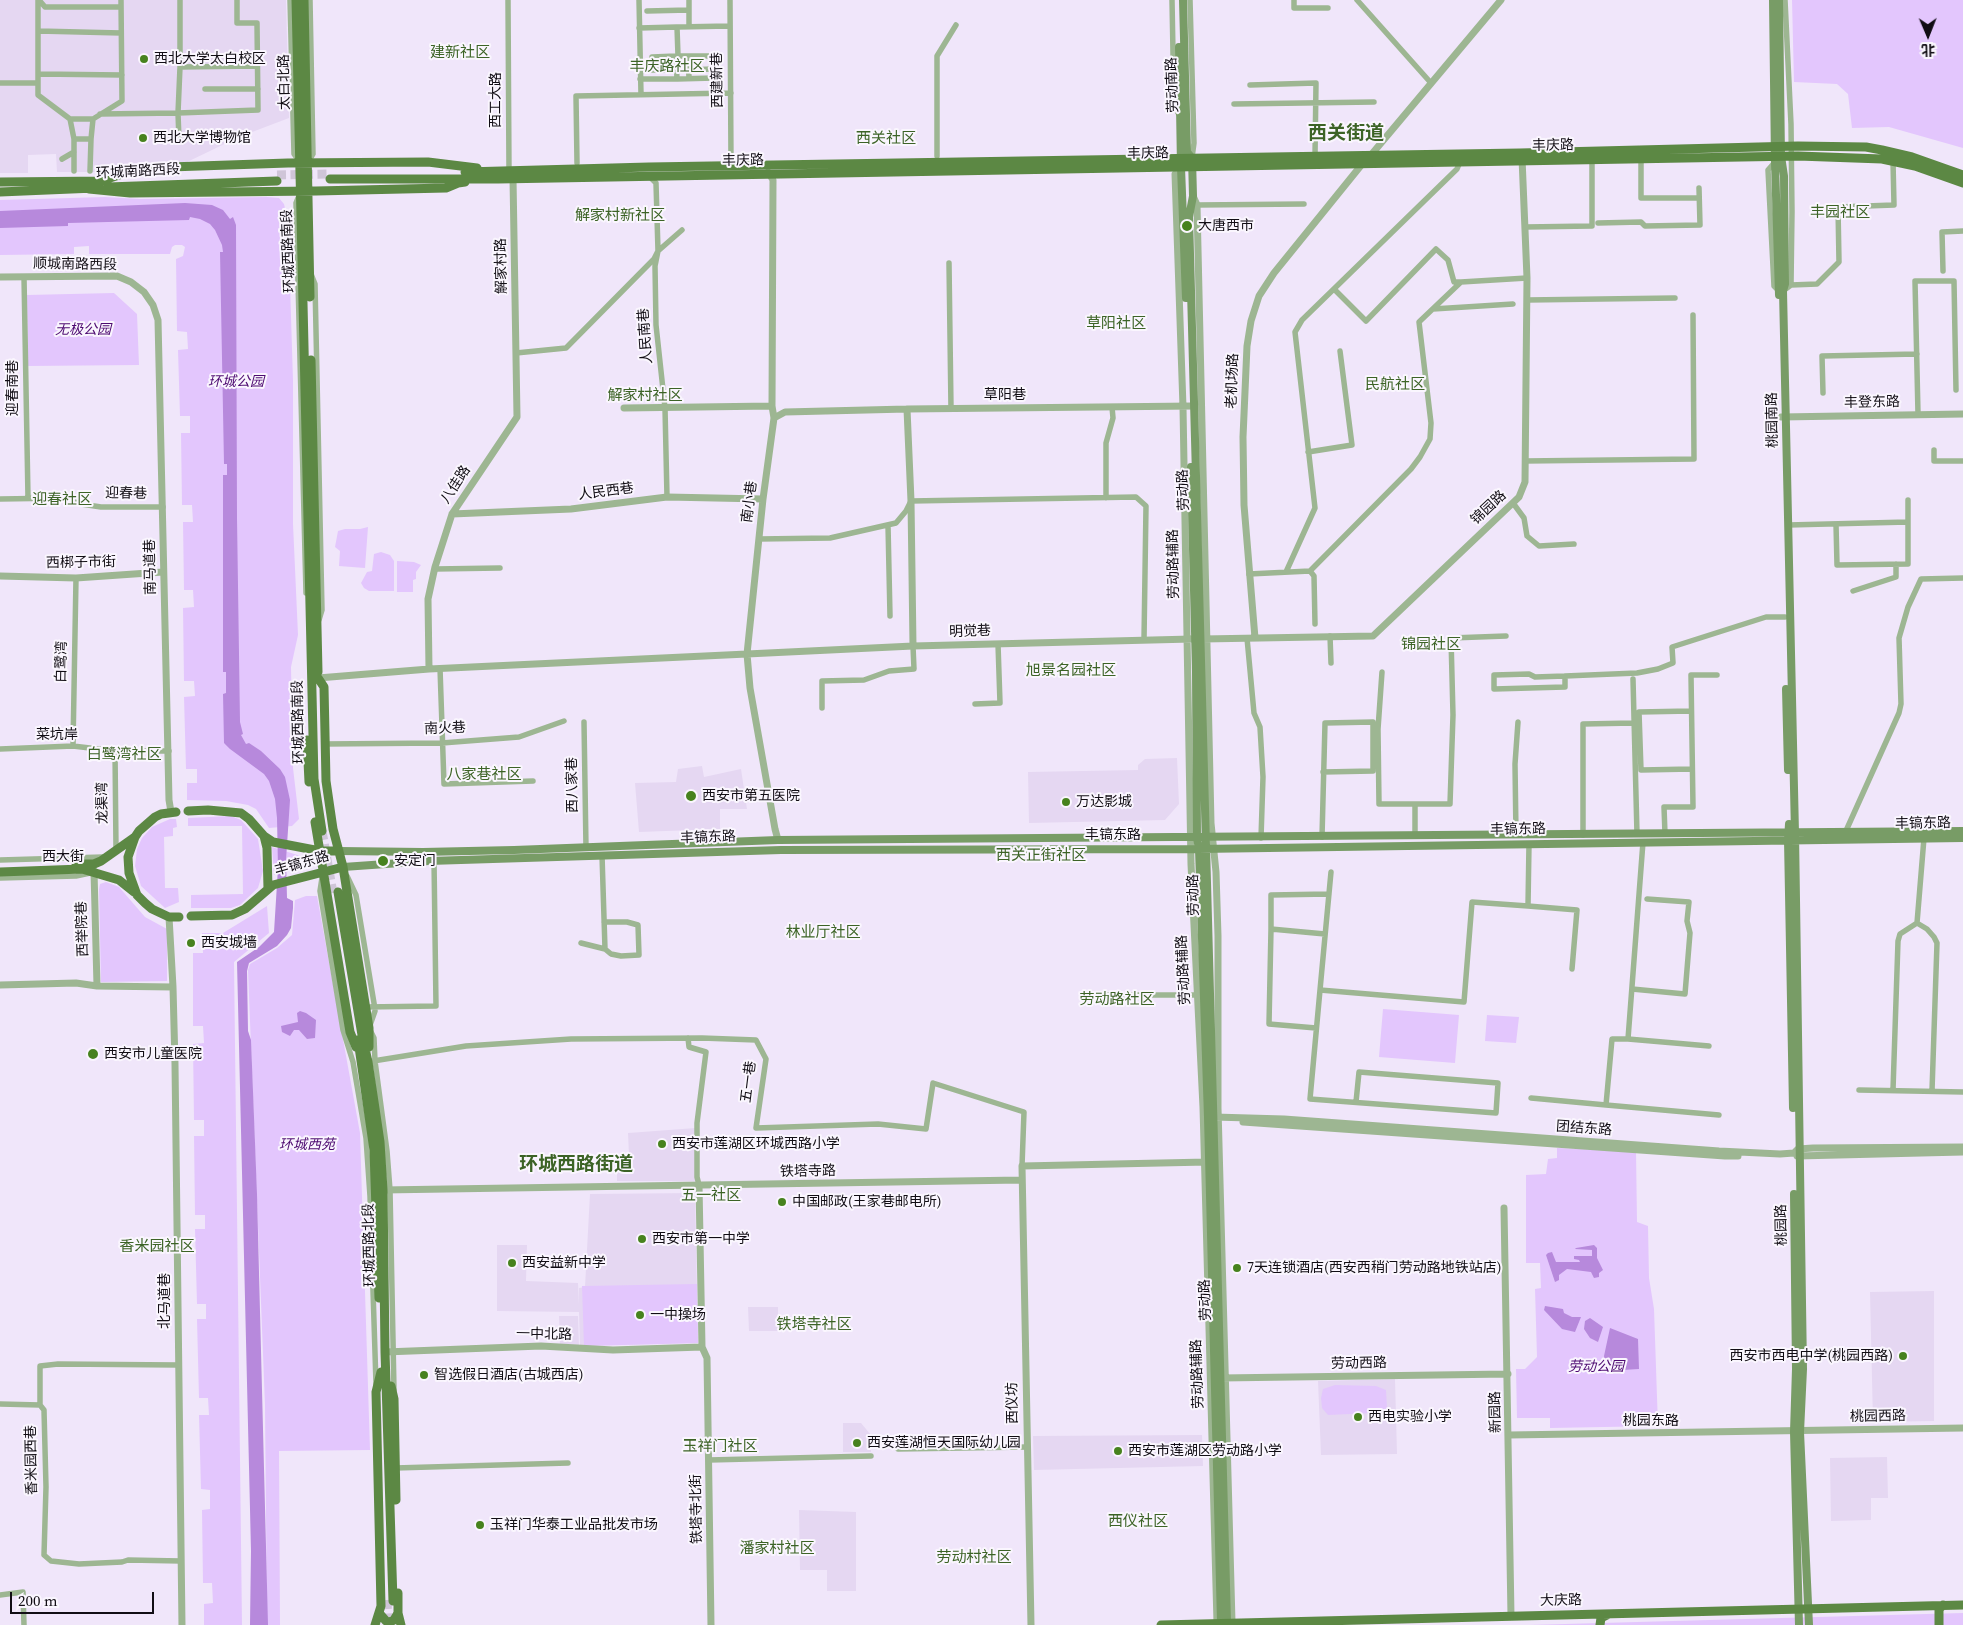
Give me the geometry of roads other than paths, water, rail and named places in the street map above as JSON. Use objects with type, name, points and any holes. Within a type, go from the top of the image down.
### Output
[{"type":"main road","name":"太白北路","points":[[296,0],[304,163]]},
{"type":"main road","name":"太白北路","points":[[304,0],[304,163]]},
{"type":"main road","name":"劳动南路","points":[[1178,0],[1181,163]]},
{"type":"main road","name":"劳动南路","points":[[1183,0],[1187,152],[1192,163]]},
{"type":"main road","name":"桃园南路","points":[[1773,0],[1781,153],[1784,176],[1785,284],[1781,291],[1788,525],[1791,836]]},
{"type":"main road","name":"桃园南路","points":[[1779,0],[1781,153]]},
{"type":"main road","name":"丰庆路","points":[[1192,163],[1315,156],[1371,155],[1592,159],[1641,158],[1781,153],[1846,147],[1882,150],[1912,157],[1963,175]]},
{"type":"main road","name":"丰庆路","points":[[768,169],[649,176],[509,173],[498,178],[330,177],[509,173],[768,169],[1181,163],[1460,162],[1521,157],[1781,153],[1866,157],[1893,161],[1915,166],[1963,183]]},
{"type":"main road","points":[[101,181],[140,168],[304,163],[428,162],[509,173]]},
{"type":"main road","name":"环城西路南段","points":[[304,163],[310,271],[320,779],[325,831],[314,779],[304,295],[305,191]]},
{"type":"main road","name":"劳动路","points":[[1181,163],[1197,639],[1224,1623]]},
{"type":"main road","name":"劳动路","points":[[1189,406],[1188,217],[1192,196],[1192,163]]},
{"type":"main road","name":"环城南路西段","points":[[0,182],[277,178],[0,192]]},
{"type":"main road","points":[[89,189],[130,193],[446,188],[458,183],[498,178]]},
{"type":"main road","name":"桃园南路","points":[[1784,417],[1785,617],[1791,836]]},
{"type":"main road","points":[[312,668],[307,686],[308,769],[350,1032],[364,1062]]},
{"type":"main road","points":[[318,678],[324,686],[324,744],[330,808],[372,1008],[364,1062]]},
{"type":"main road","points":[[188,811],[208,810],[241,813],[249,819],[264,836],[267,848],[270,887],[244,909],[232,915],[191,916]]},
{"type":"main road","name":"西大街","points":[[0,866],[94,864],[108,857],[116,849],[135,837],[155,817],[174,812]]},
{"type":"main road","name":"丰镐东路","points":[[270,887],[343,867],[434,860],[781,850],[1202,849],[1643,842],[1844,832],[1963,831]]},
{"type":"main road","name":"丰镐东路","points":[[264,836],[273,842],[320,851],[423,852],[586,848],[778,840],[1637,834],[1963,838]]},
{"type":"main road","name":"桃园路","points":[[1791,836],[1796,1154],[1797,1432],[1803,1610]]},
{"type":"main road","points":[[135,837],[128,857],[129,874],[137,895],[152,909],[169,917],[179,917]]},
{"type":"main road","name":"西大街","points":[[0,872],[82,869],[94,871],[127,885],[145,903]]},
{"type":"main road","name":"环城西路北段","points":[[335,893],[387,1190],[389,1351],[383,1370]]},
{"type":"main road","name":"环城西路北段","points":[[364,1062],[374,1150],[390,1601]]},
{"type":"main road","points":[[375,1625],[381,1606],[376,1392],[383,1370]]},
{"type":"main road","points":[[383,1370],[394,1399],[398,1613],[401,1625]]},
{"type":"main road","points":[[1938,1625],[1939,1609],[1943,1605]]},
{"type":"main road","name":"大庆路","points":[[1160,1625],[1963,1605]]},
{"type":"main road","points":[[1932,1606],[1936,1609],[1938,1625]]},
{"type":"main road","points":[[1799,1625],[1803,1610]]},
{"type":"main road","points":[[1803,1610],[1809,1625]]},
{"type":"main road","points":[[379,1613],[386,1621],[390,1622],[394,1620],[398,1613]]},
{"type":"main road","points":[[1585,1614],[1591,1618],[1592,1625]]},
{"type":"main road","points":[[1600,1625],[1601,1618],[1609,1614]]},
{"type":"street","points":[[38,0],[45,7],[121,7]]},
{"type":"street","points":[[38,0],[38,95],[70,119],[93,119],[122,101],[121,0]]},
{"type":"street","points":[[179,140],[180,0]]},
{"type":"street","points":[[100,114],[258,110],[258,23],[237,23],[237,0]]},
{"type":"street","points":[[290,0],[294,154],[304,163],[313,154],[310,0]]},
{"type":"street","name":"西工大路","points":[[508,0],[509,173]]},
{"type":"street","points":[[639,0],[641,94]]},
{"type":"street","points":[[689,0],[689,27]]},
{"type":"street","name":"西建新巷","points":[[730,0],[731,160]]},
{"type":"street","points":[[1172,0],[1174,106],[1181,118]]},
{"type":"street","points":[[1190,0],[1194,143],[1192,163]]},
{"type":"street","points":[[1294,0],[1294,8],[1328,8]]},
{"type":"street","points":[[1357,0],[1431,83]]},
{"type":"street","points":[[1371,155],[1501,0]]},
{"type":"street","points":[[1785,0],[1781,153],[1792,212],[1791,285]]},
{"type":"street","points":[[648,11],[689,10]]},
{"type":"street","points":[[937,156],[937,56],[956,25]]},
{"type":"street","points":[[639,28],[730,26]]},
{"type":"street","points":[[676,79],[678,28]]},
{"type":"street","points":[[38,31],[122,33]]},
{"type":"street","points":[[688,56],[689,78]]},
{"type":"street","points":[[652,57],[712,56]]},
{"type":"street","points":[[180,67],[258,66]]},
{"type":"street","points":[[688,70],[712,69]]},
{"type":"street","points":[[652,70],[676,70]]},
{"type":"street","points":[[38,74],[122,75]]},
{"type":"street","points":[[640,79],[714,78]]},
{"type":"street","points":[[0,83],[38,83]]},
{"type":"street","points":[[1250,85],[1316,84],[1315,156]]},
{"type":"street","points":[[205,89],[258,88]]},
{"type":"street","points":[[577,163],[576,96],[731,93]]},
{"type":"street","points":[[1234,104],[1374,102]]},
{"type":"street","points":[[70,119],[74,139],[74,171]]},
{"type":"street","points":[[90,171],[93,119]]},
{"type":"street","points":[[74,139],[91,139]]},
{"type":"street","points":[[62,159],[74,152]]},
{"type":"street","points":[[1781,153],[1768,170],[1774,286],[1781,291],[1791,285],[1817,284],[1839,262],[1838,207],[1894,206],[1893,161]]},
{"type":"street","name":"锦园路","points":[[1197,639],[1373,636],[1518,498],[1525,482],[1527,300],[1521,157]]},
{"type":"street","points":[[1641,158],[1641,198],[1699,198]]},
{"type":"street","points":[[1525,227],[1592,226],[1592,159]]},
{"type":"street","points":[[1286,572],[1315,508],[1295,332],[1302,320],[1457,169],[1460,162]]},
{"type":"street","name":"老机场路","points":[[1255,638],[1244,505],[1243,437],[1247,346],[1251,321],[1259,296],[1274,273],[1363,163]]},
{"type":"street","name":"南小巷","points":[[768,169],[773,180],[772,406],[774,418],[763,499],[747,654],[750,688],[778,840]]},
{"type":"street","name":"解家村路","points":[[509,173],[516,353]]},
{"type":"street","name":"人民南巷","points":[[649,176],[656,183],[658,251],[655,266],[656,325],[665,408],[668,497]]},
{"type":"street","points":[[1598,223],[1641,222],[1645,226],[1700,225],[1699,188]]},
{"type":"street","name":"环城西路南段","points":[[305,191],[296,203],[305,579],[306,601],[310,612]]},
{"type":"street","name":"劳动路辅路","points":[[1192,196],[1197,205],[1197,639]]},
{"type":"street","points":[[1197,205],[1304,204]]},
{"type":"street","points":[[516,353],[566,348],[654,259],[658,251],[682,230]]},
{"type":"street","points":[[1943,271],[1942,232],[1963,231]]},
{"type":"street","points":[[1334,289],[1366,321],[1436,249],[1448,260],[1454,282],[1527,278]]},
{"type":"street","points":[[949,263],[951,408]]},
{"type":"street","name":"顺城南路西段","points":[[0,277],[116,276],[132,282],[144,292],[153,305],[158,320]]},
{"type":"street","name":"迎春南巷","points":[[24,277],[28,498]]},
{"type":"street","points":[[1918,414],[1915,281],[1954,281],[1956,390]]},
{"type":"street","points":[[298,282],[304,295]]},
{"type":"street","points":[[1249,574],[1310,571],[1411,469],[1430,439],[1431,423],[1419,322],[1461,282]]},
{"type":"street","points":[[1527,300],[1675,298]]},
{"type":"street","points":[[1432,309],[1513,304]]},
{"type":"street","points":[[1525,461],[1694,459],[1694,315]]},
{"type":"street","name":"南马道巷","points":[[158,320],[168,751],[174,812]]},
{"type":"street","points":[[1308,452],[1352,445],[1340,351]]},
{"type":"street","name":"八佳路","points":[[429,669],[428,599],[435,569],[452,514],[517,417],[516,353]]},
{"type":"street","points":[[1823,393],[1822,356],[1917,354]]},
{"type":"street","points":[[624,408],[772,406]]},
{"type":"street","name":"劳动路辅路","points":[[1189,406],[1202,849],[1198,995],[1211,1117]]},
{"type":"street","name":"草阳巷","points":[[774,418],[785,412],[951,408],[1189,406]]},
{"type":"street","points":[[1106,498],[1106,443],[1113,418],[1112,407]]},
{"type":"street","points":[[822,708],[822,681],[864,680],[889,671],[914,669],[911,501],[907,409]]},
{"type":"street","name":"丰登东路","points":[[1784,417],[1963,414]]},
{"type":"street","points":[[1934,450],[1934,461],[1963,461]]},
{"type":"street","name":"人民西巷","points":[[452,514],[571,509],[668,497],[763,499]]},
{"type":"street","points":[[911,501],[1136,497],[1146,506],[1144,640]]},
{"type":"street","name":"迎春巷","points":[[0,499],[64,498],[80,504],[101,507],[162,507]]},
{"type":"street","points":[[1836,524],[1837,565],[1908,564],[1908,500]]},
{"type":"street","points":[[759,539],[830,538],[896,523],[906,511],[911,501]]},
{"type":"street","points":[[1513,503],[1524,518],[1527,536],[1539,546],[1574,544]]},
{"type":"street","points":[[1788,525],[1908,522]]},
{"type":"street","points":[[888,525],[890,616]]},
{"type":"street","points":[[1853,591],[1896,577],[1896,564]]},
{"type":"street","points":[[435,569],[500,568]]},
{"type":"street","points":[[1310,571],[1314,576],[1315,624]]},
{"type":"street","name":"西梆子市街","points":[[0,576],[76,578],[164,572]]},
{"type":"street","name":"白鹭湾","points":[[73,746],[76,578]]},
{"type":"street","points":[[1844,832],[1899,713],[1901,704],[1899,638],[1908,607],[1921,579],[1963,578]]},
{"type":"street","points":[[1565,676],[1565,687],[1494,689],[1494,675],[1565,676],[1637,673],[1658,669],[1673,663],[1672,647],[1766,617],[1785,617]]},
{"type":"street","points":[[1330,636],[1331,664]]},
{"type":"street","points":[[1382,672],[1378,729],[1379,804],[1450,804],[1453,715],[1451,638],[1506,636]]},
{"type":"street","points":[[1246,638],[1254,713],[1260,728],[1263,777],[1261,838]]},
{"type":"street","name":"明觉巷","points":[[747,654],[913,646],[1197,639]]},
{"type":"street","points":[[976,704],[1000,703],[998,644]]},
{"type":"street","points":[[318,678],[440,668],[747,654]]},
{"type":"street","points":[[440,668],[444,784],[533,781]]},
{"type":"street","points":[[1665,834],[1664,807],[1693,807],[1691,675],[1717,675]]},
{"type":"street","points":[[1633,679],[1637,834]]},
{"type":"street","points":[[1691,711],[1639,712],[1641,770],[1692,770]]},
{"type":"street","name":"南火巷","points":[[324,744],[442,743],[519,738],[564,721]]},
{"type":"street","name":"西八家巷","points":[[584,722],[586,848]]},
{"type":"street","points":[[1322,837],[1323,772],[1324,722],[1373,722],[1373,771],[1323,772]]},
{"type":"street","points":[[1516,835],[1515,764],[1518,722]]},
{"type":"street","points":[[1583,835],[1583,724],[1634,723]]},
{"type":"street","name":"菜坑岸","points":[[0,749],[73,746],[115,751]]},
{"type":"street","points":[[115,751],[168,751]]},
{"type":"street","name":"龙渠湾","points":[[115,751],[116,849]]},
{"type":"street","points":[[1415,804],[1415,836]]},
{"type":"street","points":[[1917,923],[1924,838]]},
{"type":"street","points":[[1628,1039],[1643,842]]},
{"type":"street","points":[[1528,844],[1528,906]]},
{"type":"street","points":[[602,855],[605,949]]},
{"type":"street","points":[[0,860],[108,857]]},
{"type":"street","points":[[376,1392],[368,1165],[365,1132],[364,1062],[374,1038],[372,1008],[436,1006],[434,860]]},
{"type":"street","points":[[0,878],[76,876],[94,871]]},
{"type":"street","name":"西举院巷","points":[[94,871],[98,986]]},
{"type":"street","points":[[323,871],[320,891],[343,1030],[364,1062]]},
{"type":"street","points":[[1331,872],[1310,1098],[1356,1102],[1496,1113],[1498,1083],[1359,1072],[1356,1102]]},
{"type":"street","points":[[1316,1028],[1269,1024],[1271,895],[1329,894]]},
{"type":"street","points":[[1632,989],[1685,994],[1690,933],[1687,921],[1688,902],[1647,899]]},
{"type":"street","points":[[1320,990],[1464,1002],[1472,902],[1577,910],[1572,969]]},
{"type":"street","name":"北马道巷","points":[[169,917],[174,987],[182,1625]]},
{"type":"street","points":[[581,943],[605,949],[611,954],[621,956],[639,955],[638,925],[627,922],[604,922]]},
{"type":"street","points":[[1893,1090],[1898,941],[1900,934],[1917,923]]},
{"type":"street","points":[[1917,923],[1927,929],[1937,943],[1932,1091]]},
{"type":"street","points":[[1271,929],[1325,934]]},
{"type":"street","points":[[0,985],[76,983],[98,986],[174,987]]},
{"type":"street","points":[[1104,995],[1198,995]]},
{"type":"street","points":[[369,1028],[374,1038]]},
{"type":"street","points":[[688,1038],[688,1046],[706,1052],[697,1123],[697,1177],[699,1185]]},
{"type":"street","name":"五一巷","points":[[364,1062],[466,1046],[571,1039],[688,1038],[756,1040],[766,1059],[756,1128],[878,1124],[926,1130],[933,1082],[1024,1112],[1022,1166]]},
{"type":"street","points":[[1606,1105],[1612,1039],[1708,1046]]},
{"type":"street","points":[[1860,1090],[1963,1092]]},
{"type":"street","points":[[1531,1098],[1719,1115]]},
{"type":"street","name":"团结东路","points":[[1211,1117],[1228,1116],[1293,1120],[1709,1150],[1796,1154],[1963,1147]]},
{"type":"street","points":[[1796,1154],[1963,1152]]},
{"type":"street","points":[[1021,1180],[1022,1166],[1212,1162]]},
{"type":"street","name":"铁塔寺路","points":[[387,1190],[1021,1180]]},
{"type":"street","name":"西仪坊","points":[[1021,1180],[1031,1625]]},
{"type":"street","name":"铁塔寺北街","points":[[699,1185],[702,1347],[707,1358],[711,1625]]},
{"type":"street","name":"新园路","points":[[1504,1208],[1511,1616]]},
{"type":"street","name":"一中北路","points":[[389,1351],[541,1346],[613,1350],[702,1347]]},
{"type":"street","points":[[389,1351],[394,1399]]},
{"type":"street","name":"香米园西巷","points":[[178,1365],[58,1364],[40,1366],[40,1405],[44,1410],[46,1487],[44,1555],[51,1561],[79,1564],[122,1562],[128,1560],[181,1561]]},
{"type":"street","name":"劳动西路","points":[[1217,1378],[1508,1374]]},
{"type":"street","points":[[0,1404],[40,1405]]},
{"type":"street","name":"桃园西路","points":[[1797,1432],[1963,1428]]},
{"type":"street","name":"桃园东路","points":[[1509,1435],[1797,1432]]},
{"type":"street","points":[[898,1449],[1027,1447]]},
{"type":"street","points":[[709,1460],[871,1456]]},
{"type":"street","points":[[396,1468],[568,1463]]},
{"type":"street","points":[[0,1595],[23,1592],[24,1625]]},
{"type":"tunnel","points":[[277,175],[331,174]]},
{"type":"tunnel","points":[[322,831],[333,893]]},
{"type":"tunnel","points":[[387,1600],[388,1625]]},
{"type":"place","name":"西北大学太白校区","points":[[144,59]]},
{"type":"place","name":"西北大学博物馆","points":[[143,138]]},
{"type":"place","name":"大唐西市","points":[[1187,226]]},
{"type":"place","name":"西安市第五医院","points":[[691,796]]},
{"type":"place","name":"万达影城","points":[[1066,802]]},
{"type":"place","name":"安定门","points":[[383,861]]},
{"type":"place","name":"西安城墙","points":[[191,943]]},
{"type":"place","name":"西安市儿童医院","points":[[93,1054]]},
{"type":"place","name":"西安市莲湖区环城西路小学","points":[[662,1144]]},
{"type":"place","name":"中国邮政(王家巷邮电所)","points":[[782,1202]]},
{"type":"place","name":"西安市第一中学","points":[[642,1239]]},
{"type":"place","name":"西安益新中学","points":[[512,1263]]},
{"type":"place","name":"7天连锁酒店(西安西稍门劳动路地铁站店)","points":[[1237,1268]]},
{"type":"place","name":"一中操场","points":[[640,1315]]},
{"type":"place","name":"西安市西电中学(桃园西路)","points":[[1903,1356]]},
{"type":"place","name":"智选假日酒店(古城西店)","points":[[424,1375]]},
{"type":"place","name":"西电实验小学","points":[[1358,1417]]},
{"type":"place","name":"西安莲湖恒天国际幼儿园","points":[[857,1443]]},
{"type":"place","name":"西安市莲湖区劳动路小学","points":[[1118,1451]]},
{"type":"place","name":"玉祥门华泰工业品批发市场","points":[[480,1525]]},
{"type":"district","name":"建新社区","points":[[460,53]]},
{"type":"district","name":"丰庆路社区","points":[[667,67]]},
{"type":"district","name":"西关街道","points":[[1346,134]]},
{"type":"district","name":"西关社区","points":[[886,139]]},
{"type":"district","name":"丰园社区","points":[[1840,213]]},
{"type":"district","name":"解家村新社区","points":[[620,216]]},
{"type":"district","name":"草阳社区","points":[[1116,324]]},
{"type":"district","name":"民航社区","points":[[1395,385]]},
{"type":"district","name":"解家村社区","points":[[645,396]]},
{"type":"district","name":"迎春社区","points":[[62,500]]},
{"type":"district","name":"锦园社区","points":[[1431,645]]},
{"type":"district","name":"旭景名园社区","points":[[1071,671]]},
{"type":"district","name":"白鹭湾社区","points":[[124,755]]},
{"type":"district","name":"八家巷社区","points":[[484,775]]},
{"type":"district","name":"西关正街社区","points":[[1041,856]]},
{"type":"district","name":"林业厅社区","points":[[823,933]]},
{"type":"district","name":"劳动路社区","points":[[1117,1000]]},
{"type":"district","name":"环城西路街道","points":[[576,1165]]},
{"type":"district","name":"五一社区","points":[[711,1196]]},
{"type":"district","name":"香米园社区","points":[[157,1247]]},
{"type":"district","name":"铁塔寺社区","points":[[814,1325]]},
{"type":"district","name":"玉祥门社区","points":[[720,1447]]},
{"type":"district","name":"西仪社区","points":[[1138,1522]]},
{"type":"district","name":"潘家村社区","points":[[777,1549]]},
{"type":"district","name":"劳动村社区","points":[[974,1558]]},
{"type":"park label","name":"无极公园","points":[[83,330]]},
{"type":"park label","name":"环城公园","points":[[236,382]]},
{"type":"park label","name":"环城西苑","points":[[307,1145]]},
{"type":"park label","name":"劳动公园","points":[[1596,1367]]}]
